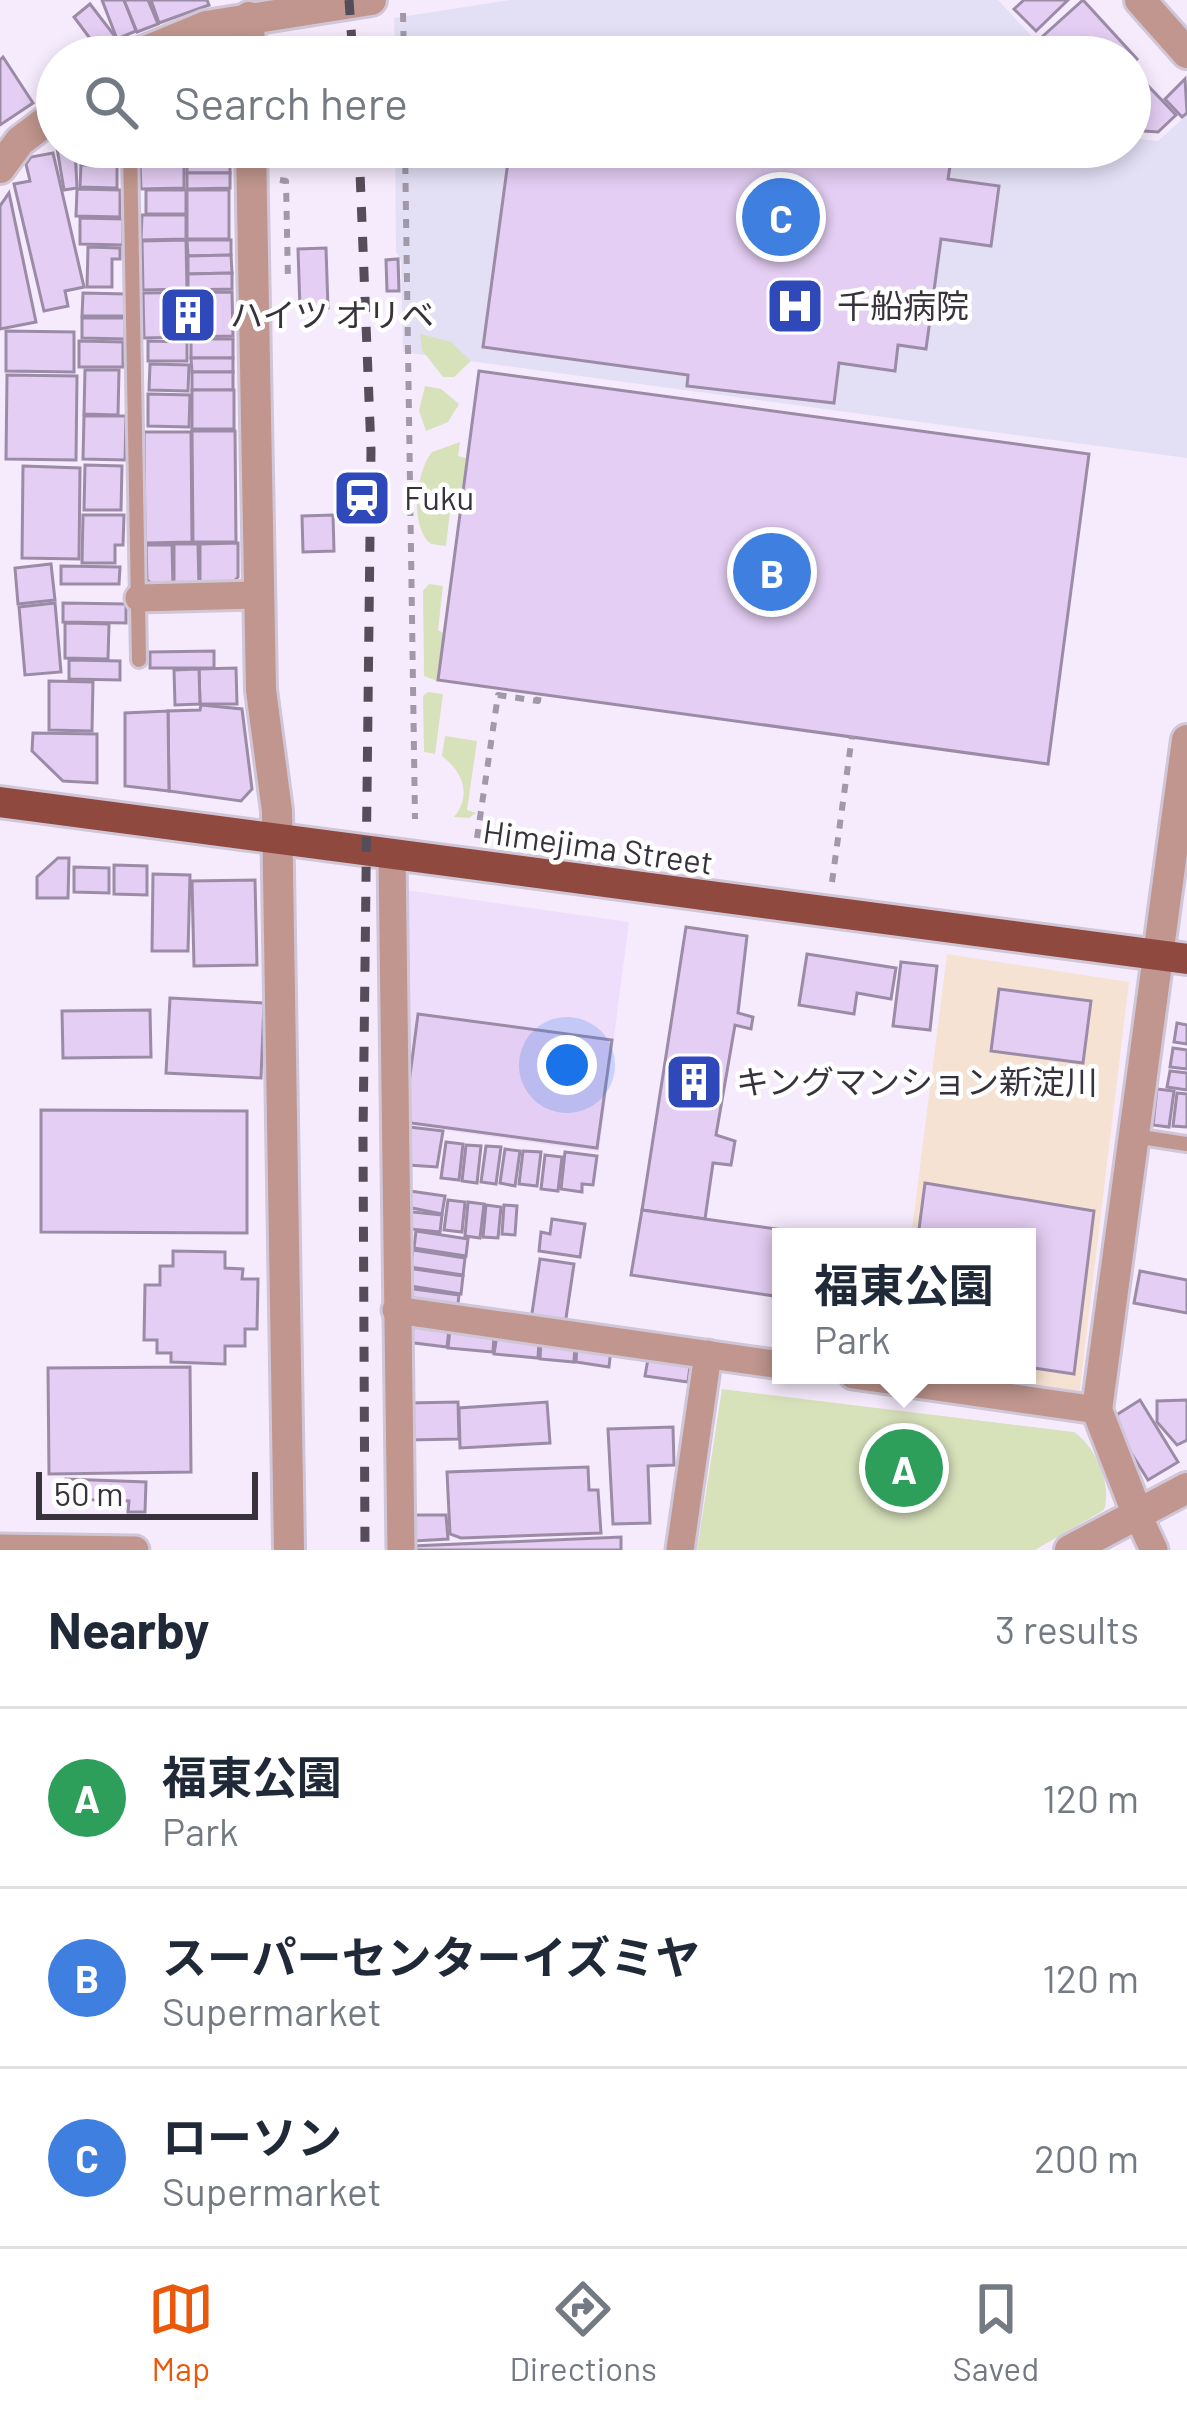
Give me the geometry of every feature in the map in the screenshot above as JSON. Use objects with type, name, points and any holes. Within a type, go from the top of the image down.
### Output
[{"type":"main road","name":"Himejima Street","points":[[0,802],[1172,958]]},
{"type":"street","points":[[182,36],[249,17],[371,0]]},
{"type":"street","points":[[1140,0],[1187,53]]},
{"type":"street","points":[[249,17],[249,36]]},
{"type":"street","points":[[0,168],[36,129]]},
{"type":"street","points":[[251,168],[261,690],[278,840],[289,1550]]},
{"type":"street","points":[[139,598],[258,595]]},
{"type":"street","points":[[1154,1550],[1096,1410],[1134,1136],[1172,958],[1187,740]]},
{"type":"street","points":[[392,855],[401,1550]]},
{"type":"street","points":[[396,1310],[772,1364]]},
{"type":"street","points":[[680,1550],[708,1354]]},
{"type":"street","points":[[915,1384],[1096,1410]]},
{"type":"street","points":[[1070,1550],[1187,1488]]},
{"type":"street","points":[[0,1548],[135,1550]]},
{"type":"lane","points":[[130,168],[139,660]]},
{"type":"lane","points":[[1134,1136],[1187,1144]]},
{"type":"path","points":[[403,13],[404,36]]},
{"type":"path","points":[[405,168],[415,819]]},
{"type":"path","points":[[398,284],[407,272]]},
{"type":"path","points":[[477,838],[498,695],[538,701],[539,694]]},
{"type":"path","points":[[832,886],[853,736]]},
{"type":"shaded area","points":[[510,0],[998,0],[1031,36],[394,36],[394,18]]},
{"type":"shaded area","name":"千船病院","points":[[1187,115],[1187,458],[403,352],[395,168],[1151,168],[1151,140],[1158,141]]},
{"type":"shaded area","points":[[406,890],[629,922],[599,1152],[400,1124]]},
{"type":"shaded area","points":[[947,954],[1129,982],[1079,1396],[1012,1384],[1036,1384],[1036,1228],[912,1228]]},
{"type":"green space","points":[[420,334],[451,342],[471,361],[454,377],[443,377],[422,350]]},
{"type":"green space","points":[[425,386],[441,389],[459,404],[448,422],[426,431],[419,411]]},
{"type":"green space","points":[[460,442],[458,456],[466,458],[460,503],[451,502],[446,546],[431,544],[417,513],[422,472],[432,452]]},
{"type":"green space","points":[[429,584],[443,586],[437,681],[424,676],[423,591]]},
{"type":"green space","points":[[443,694],[435,754],[424,752],[423,696]]},
{"type":"green space","points":[[445,736],[477,741],[467,810],[476,813],[469,818],[454,817],[464,792],[460,777],[442,756]]},
{"type":"green space","points":[[722,1389],[1074,1432],[1100,1467],[1106,1489],[1104,1510],[1035,1550],[697,1550]]},
{"type":"building","points":[[102,0],[124,0],[136,31],[116,36]]},
{"type":"building","points":[[124,0],[148,0],[158,24],[137,32]]},
{"type":"building","points":[[151,0],[207,0],[209,5],[159,23]]},
{"type":"building","points":[[1024,0],[1068,0],[1036,31],[1014,9]]},
{"type":"building","points":[[1083,0],[1116,36],[1043,36]]},
{"type":"building","points":[[90,4],[115,36],[88,36],[74,17]]},
{"type":"building","points":[[3,57],[33,103],[0,125],[0,60]]},
{"type":"building","points":[[1185,79],[1187,113],[1182,117],[1165,99]]},
{"type":"building","points":[[1151,89],[1176,115],[1158,132],[1151,132]]},
{"type":"building","points":[[36,156],[36,168],[56,168],[84,287],[65,291],[68,306],[44,311],[14,184],[30,181],[26,164]]},
{"type":"building","points":[[60,168],[76,168],[77,188],[64,190]]},
{"type":"building","points":[[81,168],[117,168],[117,188],[80,187]]},
{"type":"building","points":[[140,168],[184,168],[184,188],[141,189]]},
{"type":"building","points":[[187,168],[230,168],[230,173],[187,173]]},
{"type":"building","points":[[507,168],[950,168],[948,179],[999,186],[991,246],[941,239],[926,349],[898,345],[895,371],[839,363],[834,403],[687,386],[688,375],[483,347]]},
{"type":"building","points":[[187,173],[230,173],[230,188],[187,189]]},
{"type":"building","points":[[77,189],[120,190],[120,217],[76,216]]},
{"type":"building","points":[[146,190],[186,190],[186,214],[146,214]]},
{"type":"building","points":[[187,190],[229,190],[229,239],[187,239]]},
{"type":"building","points":[[9,193],[36,322],[0,329],[0,206]]},
{"type":"building","points":[[142,215],[186,215],[186,239],[141,240]]},
{"type":"building","points":[[80,218],[123,219],[123,245],[80,244]]},
{"type":"building","points":[[186,240],[187,289],[143,290],[142,241]]},
{"type":"building","points":[[187,240],[231,240],[231,255],[188,256]]},
{"type":"building","points":[[88,247],[120,248],[120,259],[112,259],[112,287],[87,287]]},
{"type":"building","points":[[326,248],[328,308],[300,309],[298,249]]},
{"type":"building","points":[[231,255],[232,273],[188,274],[188,256]]},
{"type":"building","points":[[398,259],[399,291],[387,291],[386,260]]},
{"type":"building","points":[[232,273],[232,289],[188,290],[188,274]]},
{"type":"building","name":"ハイツ オリベ","points":[[232,292],[233,336],[144,338],[143,293]]},
{"type":"building","points":[[83,293],[126,294],[126,316],[82,316]]},
{"type":"building","points":[[82,318],[125,318],[125,339],[82,338]]},
{"type":"building","points":[[6,331],[74,332],[74,372],[6,371]]},
{"type":"building","points":[[191,339],[233,339],[233,358],[191,358]]},
{"type":"building","points":[[79,341],[123,342],[123,367],[79,367]]},
{"type":"building","points":[[148,341],[187,342],[187,361],[148,361]]},
{"type":"building","points":[[191,358],[233,358],[233,372],[192,372]]},
{"type":"building","points":[[150,364],[189,365],[188,391],[149,390]]},
{"type":"building","points":[[85,370],[119,370],[118,415],[84,414]]},
{"type":"building","points":[[479,371],[1089,454],[1048,764],[438,680]]},
{"type":"building","points":[[192,372],[233,372],[233,390],[192,390]]},
{"type":"building","points":[[7,375],[77,376],[76,460],[6,459]]},
{"type":"building","points":[[192,390],[234,390],[234,429],[192,429]]},
{"type":"building","points":[[148,394],[190,395],[189,427],[148,426]]},
{"type":"building","points":[[84,416],[126,416],[125,460],[83,459]]},
{"type":"building","points":[[192,431],[235,431],[236,542],[193,542]]},
{"type":"building","points":[[144,432],[191,432],[192,542],[145,543]]},
{"type":"building","points":[[85,465],[122,466],[121,510],[84,510]]},
{"type":"building","points":[[23,466],[80,468],[79,559],[22,558]]},
{"type":"building","points":[[83,515],[124,515],[123,545],[115,545],[115,563],[82,563]]},
{"type":"building","points":[[333,515],[334,551],[303,552],[302,516]]},
{"type":"building","points":[[238,543],[238,577],[228,588],[200,588],[200,544]]},
{"type":"building","points":[[174,544],[198,544],[199,588],[174,588]]},
{"type":"building","points":[[146,545],[172,545],[173,588],[155,587],[147,580]]},
{"type":"building","points":[[51,564],[55,600],[18,604],[15,568]]},
{"type":"building","points":[[61,566],[120,567],[119,584],[61,584]]},
{"type":"building","points":[[55,603],[61,672],[25,675],[19,607]]},
{"type":"building","points":[[63,603],[126,604],[126,623],[63,622]]},
{"type":"building","points":[[65,623],[109,624],[108,659],[65,658]]},
{"type":"building","points":[[214,651],[214,668],[150,668],[150,652]]},
{"type":"building","points":[[69,660],[120,661],[120,680],[69,679]]},
{"type":"building","points":[[236,668],[237,704],[200,704],[199,669]]},
{"type":"building","points":[[199,669],[200,704],[175,705],[174,670]]},
{"type":"building","points":[[49,681],[93,682],[92,731],[49,730]]},
{"type":"building","points":[[201,705],[242,709],[252,789],[241,801],[169,791],[168,711],[200,710]]},
{"type":"building","points":[[168,711],[169,791],[125,786],[125,713]]},
{"type":"building","points":[[33,733],[97,734],[97,783],[63,781],[32,751]]},
{"type":"building","points":[[58,858],[69,858],[68,898],[37,898],[37,877]]},
{"type":"building","points":[[114,865],[147,866],[147,895],[114,894]]},
{"type":"building","points":[[74,867],[109,868],[109,893],[74,892]]},
{"type":"building","points":[[153,874],[190,875],[188,951],[152,951]]},
{"type":"building","points":[[255,880],[257,965],[194,966],[192,881]]},
{"type":"building","name":"キングマンション新淀川","points":[[686,927],[747,936],[738,1013],[753,1017],[751,1029],[735,1025],[716,1135],[735,1141],[731,1165],[713,1163],[705,1219],[642,1210]]},
{"type":"building","points":[[807,954],[896,968],[891,999],[857,993],[854,1014],[799,1005]]},
{"type":"building","points":[[901,962],[937,966],[930,1030],[893,1026]]},
{"type":"building","points":[[999,989],[1091,1001],[1083,1063],[991,1051]]},
{"type":"building","points":[[170,998],[264,1003],[261,1078],[166,1073]]},
{"type":"building","points":[[150,1010],[151,1057],[63,1058],[62,1011]]},
{"type":"building","points":[[418,1014],[612,1040],[597,1148],[404,1122]]},
{"type":"building","points":[[1177,1023],[1187,1025],[1187,1044],[1174,1042]]},
{"type":"building","points":[[1173,1048],[1187,1050],[1187,1069],[1170,1067]]},
{"type":"building","points":[[1170,1071],[1187,1073],[1187,1090],[1167,1087]]},
{"type":"building","points":[[1157,1089],[1174,1091],[1169,1127],[1153,1125]]},
{"type":"building","points":[[1177,1093],[1187,1094],[1187,1127],[1173,1126]]},
{"type":"building","points":[[41,1110],[247,1111],[247,1233],[41,1232]]},
{"type":"building","points":[[401,1126],[443,1131],[437,1167],[408,1165]]},
{"type":"building","points":[[446,1142],[463,1144],[459,1180],[441,1178]]},
{"type":"building","points":[[466,1145],[481,1146],[477,1183],[462,1181]]},
{"type":"building","points":[[486,1146],[501,1147],[496,1184],[481,1182]]},
{"type":"building","points":[[505,1149],[520,1151],[515,1186],[500,1183]]},
{"type":"building","points":[[523,1151],[541,1152],[537,1186],[519,1184]]},
{"type":"building","points":[[565,1152],[597,1156],[593,1185],[582,1184],[582,1192],[561,1189]]},
{"type":"building","points":[[545,1155],[562,1157],[558,1191],[541,1189]]},
{"type":"building","points":[[925,1183],[1094,1211],[1074,1374],[1036,1368],[1036,1228],[919,1228]]},
{"type":"building","points":[[410,1191],[445,1196],[442,1214],[407,1207]]},
{"type":"building","points":[[448,1200],[465,1202],[462,1232],[444,1230]]},
{"type":"building","points":[[468,1202],[484,1204],[480,1238],[465,1236]]},
{"type":"building","points":[[486,1205],[501,1207],[498,1238],[483,1237]]},
{"type":"building","points":[[504,1205],[517,1206],[515,1235],[502,1234]]},
{"type":"building","points":[[642,1210],[772,1228],[772,1296],[631,1275]]},
{"type":"building","points":[[403,1211],[442,1215],[440,1232],[401,1228]]},
{"type":"building","points":[[552,1219],[585,1224],[580,1257],[539,1251],[541,1232],[550,1234]]},
{"type":"building","points":[[416,1231],[468,1239],[466,1256],[414,1248]]},
{"type":"building","points":[[413,1250],[465,1258],[463,1275],[410,1267]]},
{"type":"building","points":[[173,1251],[225,1252],[225,1268],[243,1269],[242,1279],[258,1279],[257,1329],[245,1329],[245,1346],[225,1346],[225,1364],[171,1362],[171,1353],[157,1353],[157,1340],[144,1340],[145,1285],[160,1285],[160,1266],[173,1266]]},
{"type":"building","points":[[540,1259],[574,1264],[565,1325],[531,1320]]},
{"type":"building","points":[[407,1268],[463,1276],[461,1294],[404,1285]]},
{"type":"building","points":[[1140,1271],[1187,1280],[1187,1313],[1134,1303]]},
{"type":"building","points":[[406,1288],[459,1295],[457,1311],[420,1306]]},
{"type":"building","points":[[415,1325],[449,1329],[447,1347],[406,1342]]},
{"type":"building","points":[[450,1329],[494,1334],[493,1352],[448,1348]]},
{"type":"building","points":[[497,1335],[539,1340],[538,1358],[494,1354]]},
{"type":"building","points":[[541,1340],[575,1344],[574,1362],[540,1359]]},
{"type":"building","points":[[577,1345],[611,1349],[609,1367],[576,1362]]},
{"type":"building","points":[[648,1359],[690,1366],[688,1382],[645,1376]]},
{"type":"building","points":[[190,1367],[191,1472],[49,1474],[48,1368]]},
{"type":"building","points":[[1140,1400],[1178,1462],[1148,1480],[1110,1419]]},
{"type":"building","points":[[1187,1400],[1187,1440],[1177,1445],[1157,1422],[1157,1401]]},
{"type":"building","points":[[458,1402],[459,1439],[408,1440],[408,1403]]},
{"type":"building","points":[[547,1402],[550,1443],[460,1448],[459,1408]]},
{"type":"building","points":[[673,1427],[674,1465],[648,1466],[650,1523],[613,1524],[608,1429]]},
{"type":"building","points":[[588,1467],[589,1490],[598,1490],[601,1533],[461,1538],[450,1534],[447,1472]]},
{"type":"building","points":[[66,1479],[146,1482],[145,1512],[128,1512],[129,1501],[65,1499]]},
{"type":"building","points":[[415,1515],[446,1515],[448,1539],[414,1541]]},
{"type":"building","points":[[621,1537],[621,1550],[413,1550],[413,1546]]},
{"type":"railway","points":[[349,0],[352,36]]},
{"type":"railway","points":[[360,168],[371,450],[363,1137],[365,1550]]},
{"type":"place","name":"ローソン","points":[[781,217]]},
{"type":"place","name":"千船病院","points":[[795,306]]},
{"type":"place","name":"ハイツ オリベ","points":[[188,315]]},
{"type":"place","name":"Fuku","points":[[362,498]]},
{"type":"place","name":"スーパーセンターイズミヤ","points":[[772,572]]},
{"type":"place","name":"キングマンション新淀川","points":[[694,1082]]},
{"type":"place","name":"福東公園","points":[[904,1468]]}]
